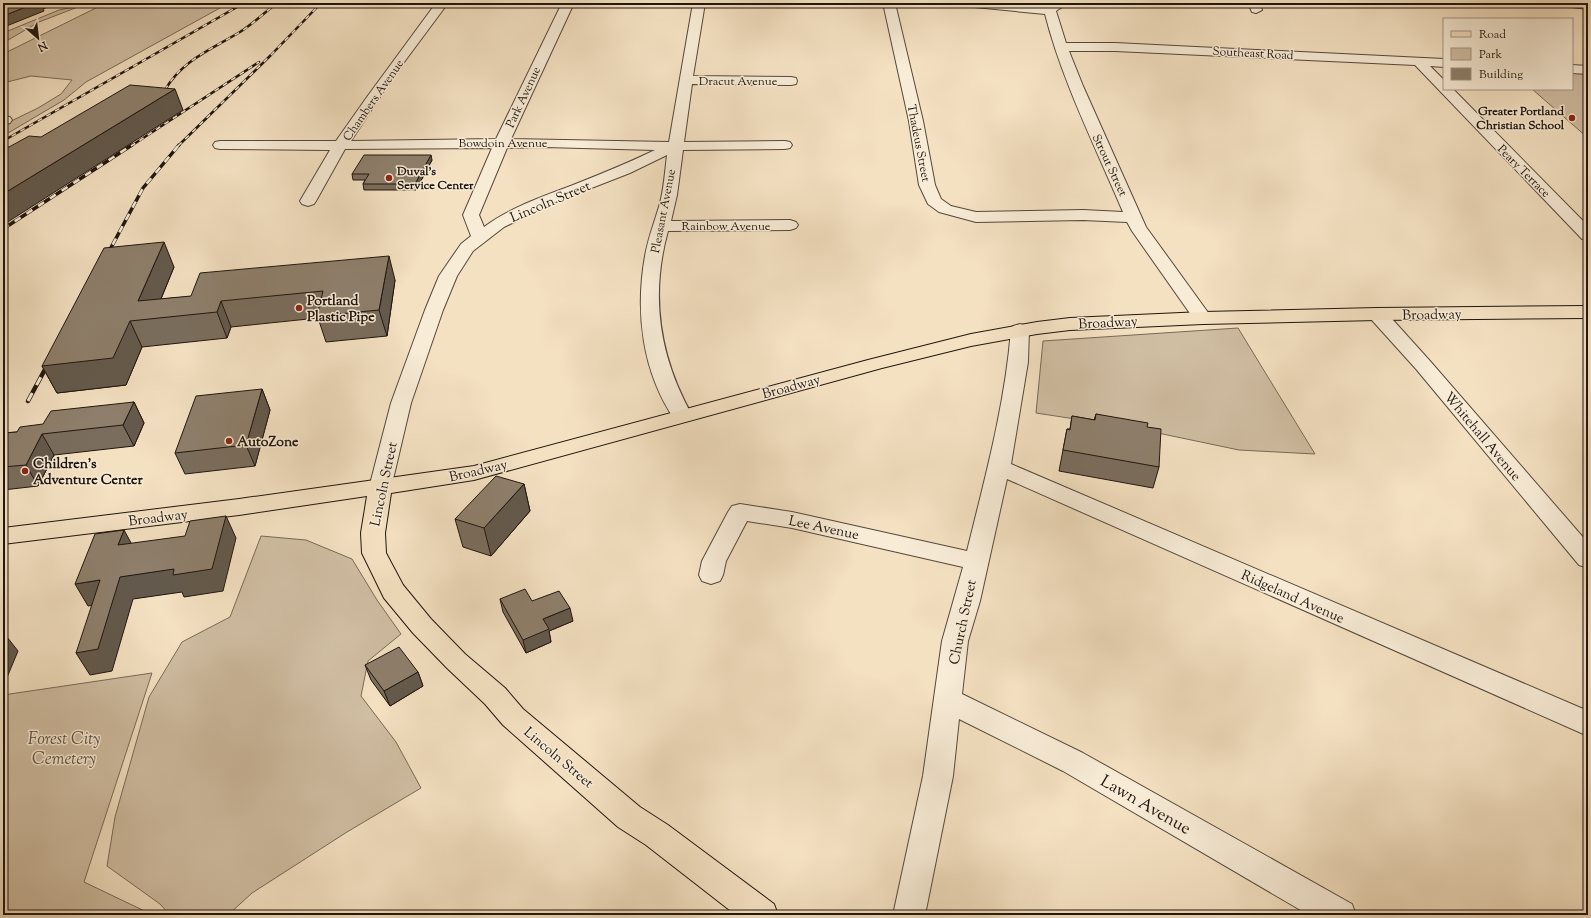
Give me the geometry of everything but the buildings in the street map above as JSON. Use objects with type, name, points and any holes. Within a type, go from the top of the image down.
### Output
[{"type":"main road","name":"Broadway","points":[[3,536],[380,488],[474,473],[682,416],[971,340],[1020,330],[1070,324],[1203,318],[1377,314],[1588,312]]},
{"type":"main road","name":"Lincoln Street","points":[[380,488],[373,533],[374,553],[392,591],[422,626],[456,661],[495,696],[513,718],[618,807],[762,915]]},
{"type":"street","name":"Chambers Avenue","points":[[308,200],[341,146],[442,3]]},
{"type":"street","name":"Park Avenue","points":[[480,236],[471,214],[501,144],[568,3]]},
{"type":"street","name":"Pleasant Avenue","points":[[682,416],[666,386],[658,358],[650,320],[650,297],[654,254],[662,226],[670,187],[699,3]]},
{"type":"street","name":"Thadeus Street","points":[[889,3],[916,121],[927,185],[934,201],[945,209],[976,217],[1083,215],[1133,217]]},
{"type":"street","points":[[964,3],[1056,7]]},
{"type":"street","points":[[1562,3],[1588,6]]},
{"type":"street","name":"Strout Street","points":[[1056,7],[1062,47],[1079,93],[1138,228],[1203,318]]},
{"type":"street","name":"Southeast Road","points":[[1062,47],[1131,48],[1443,63]]},
{"type":"street","name":"Peary Terrace","points":[[1418,61],[1443,87]]},
{"type":"street","points":[[1573,69],[1588,70]]},
{"type":"street","name":"Dracut Avenue","points":[[686,80],[791,81]]},
{"type":"street","name":"Peary Terrace","points":[[1446,90],[1588,235]]},
{"type":"street","name":"Bowdoin Avenue","points":[[220,145],[341,146],[546,143],[676,146],[785,145]]},
{"type":"street","name":"Lincoln Street","points":[[380,488],[401,403],[434,310],[448,276],[467,248],[480,236],[498,224],[547,200],[625,170],[676,146]]},
{"type":"street","name":"Rainbow Avenue","points":[[662,226],[790,225]]},
{"type":"street","name":"Whitehall Avenue","points":[[1377,314],[1588,559]]},
{"type":"street","name":"Church Street","points":[[909,915],[938,776],[955,641],[967,602],[975,561],[984,535],[999,467],[1018,362],[1020,330]]},
{"type":"street","name":"Ridgeland Avenue","points":[[999,467],[1588,724]]},
{"type":"street","name":"Lee Avenue","points":[[710,575],[714,561],[740,512],[792,520],[975,561]]},
{"type":"street","name":"Lawn Avenue","points":[[948,700],[1073,762],[1340,915]]},
{"type":"green space","points":[[106,3],[229,3],[86,82],[64,100],[3,136],[3,125],[38,108],[61,94],[72,80],[31,76],[3,83],[3,54]]},
{"type":"green space","points":[[83,5],[39,22],[3,43],[3,33],[59,10]]},
{"type":"green space","name":"Greater Portland Christian School","points":[[1573,73],[1588,74],[1588,138],[1533,90],[1573,90]]},
{"type":"green space","points":[[1238,328],[1315,454],[1239,450],[1134,428],[1036,413],[1043,341]]},
{"type":"green space","points":[[261,536],[306,540],[352,559],[377,600],[401,634],[368,661],[361,696],[396,742],[421,788],[347,832],[252,893],[228,915],[170,915],[160,904],[107,866],[115,817],[149,697],[182,642],[230,617]]},
{"type":"green space","name":"Forest City Cemetery","points":[[152,673],[84,882],[153,915],[3,915],[3,695]]},
{"type":"railway","points":[[3,141],[244,3]]},
{"type":"railway","points":[[165,90],[180,71],[198,56],[245,29],[277,3]]},
{"type":"railway","points":[[179,145],[271,55],[321,3]]},
{"type":"railway","points":[[131,146],[259,62]]},
{"type":"railway","points":[[3,229],[132,145]]},
{"type":"railway","points":[[106,257],[143,188],[179,145]]},
{"type":"railway","points":[[28,401],[50,360]]},
{"type":"place","name":"Greater Portland Christian School","points":[[1572,118]]},
{"type":"place","name":"Duval's Service Center","points":[[389,178]]},
{"type":"place","name":"Portland Plastic Pipe","points":[[299,308]]},
{"type":"place","name":"AutoZone","points":[[229,441]]},
{"type":"place","name":"Children's Adventure Center","points":[[25,471]]}]
